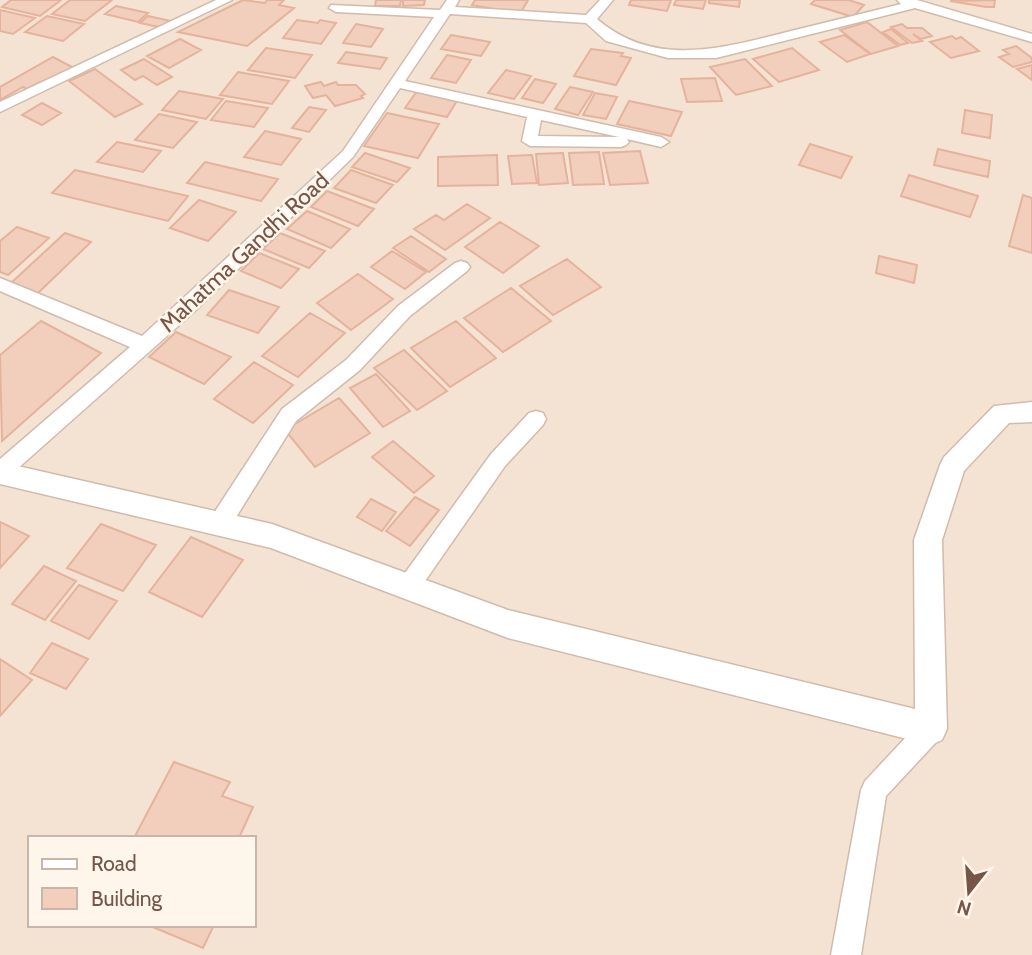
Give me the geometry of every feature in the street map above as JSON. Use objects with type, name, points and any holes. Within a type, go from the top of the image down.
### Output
[{"type":"street","points":[[0,108],[226,0]]},
{"type":"street","points":[[589,19],[607,0]]},
{"type":"street","points":[[336,8],[447,8],[589,19],[611,38],[668,54],[716,54],[909,2],[1032,38]]},
{"type":"street","name":"Mahatma Gandhi Road","points":[[0,473],[145,345],[348,154],[447,8]]},
{"type":"street","points":[[397,83],[535,113],[662,142],[530,141],[535,113]]},
{"type":"street","points":[[220,523],[289,415],[353,365],[404,311],[461,267]]},
{"type":"street","points":[[0,284],[145,345]]},
{"type":"street","points":[[846,955],[874,790],[931,729],[928,540],[953,465],[1003,413],[1032,412]]},
{"type":"street","points":[[408,587],[498,460],[536,419]]},
{"type":"street","points":[[0,473],[272,536],[508,624],[931,729]]},
{"type":"shaded area","points":[[0,0],[1032,0],[1032,955],[0,955]]},
{"type":"building","points":[[11,0],[61,0],[40,16],[2,7]]},
{"type":"building","points":[[70,0],[112,0],[85,21],[52,14]]},
{"type":"building","points":[[243,0],[265,3],[267,0],[284,0],[279,5],[294,8],[247,46],[178,32]]},
{"type":"building","points":[[376,0],[401,0],[400,6],[375,6]]},
{"type":"building","points":[[403,0],[425,0],[424,5],[403,6]]},
{"type":"building","points":[[475,0],[528,0],[520,14],[472,5]]},
{"type":"building","points":[[631,0],[671,0],[667,11],[629,5]]},
{"type":"building","points":[[676,0],[706,0],[703,9],[674,5]]},
{"type":"building","points":[[709,0],[740,0],[739,7],[709,3]]},
{"type":"building","points":[[815,0],[849,0],[864,5],[853,17],[811,4]]},
{"type":"building","points":[[995,0],[994,7],[950,1]]},
{"type":"building","points":[[116,6],[148,13],[138,22],[105,14]]},
{"type":"building","points":[[0,10],[35,18],[13,34],[0,31]]},
{"type":"building","points":[[47,16],[84,24],[63,41],[25,32]]},
{"type":"building","points":[[148,16],[171,21],[163,28],[140,23]]},
{"type":"building","points":[[297,20],[336,23],[321,44],[283,38]]},
{"type":"building","points":[[867,22],[898,46],[871,54],[840,30]]},
{"type":"building","points":[[356,24],[383,29],[371,47],[343,43]]},
{"type":"building","points":[[902,24],[907,28],[922,28],[932,36],[921,39],[913,34],[922,41],[912,43],[891,27]]},
{"type":"building","points":[[891,29],[908,43],[900,45],[883,32]]},
{"type":"building","points":[[451,35],[490,42],[481,56],[441,49]]},
{"type":"building","points":[[844,35],[870,54],[847,62],[820,42]]},
{"type":"building","points":[[952,36],[956,39],[961,37],[979,51],[951,58],[930,42]]},
{"type":"building","points":[[180,39],[201,50],[169,68],[147,56]]},
{"type":"building","points":[[1016,46],[1032,58],[1032,62],[1013,67],[999,57],[1009,54],[1003,50]]},
{"type":"building","points":[[266,48],[312,55],[295,78],[248,70]]},
{"type":"building","points":[[792,48],[819,70],[779,82],[753,59]]},
{"type":"building","points":[[591,49],[623,53],[621,56],[631,58],[616,85],[574,76]]},
{"type":"building","points":[[346,52],[387,58],[380,69],[338,63]]},
{"type":"building","points":[[447,55],[471,60],[456,83],[431,78]]},
{"type":"building","points":[[53,57],[74,68],[45,84],[40,82],[27,89],[23,87],[0,100],[0,87]]},
{"type":"building","points":[[144,59],[172,77],[157,85],[143,76],[135,80],[121,70]]},
{"type":"building","points":[[745,59],[772,86],[736,95],[710,67]]},
{"type":"building","points":[[1032,65],[1032,80],[1017,69]]},
{"type":"building","points":[[95,69],[142,104],[115,117],[69,81]]},
{"type":"building","points":[[506,70],[531,76],[514,99],[488,93]]},
{"type":"building","points":[[238,72],[289,81],[272,104],[220,95]]},
{"type":"building","points":[[715,78],[722,101],[687,102],[681,79]]},
{"type":"building","points":[[535,79],[556,84],[543,103],[522,98]]},
{"type":"building","points":[[321,82],[324,86],[336,82],[338,85],[356,85],[365,94],[361,96],[363,98],[335,106],[326,95],[313,98],[305,86]]},
{"type":"building","points":[[570,87],[593,92],[578,115],[555,109]]},
{"type":"building","points":[[179,91],[223,99],[206,119],[162,110]]},
{"type":"building","points":[[417,91],[458,99],[447,117],[405,108]]},
{"type":"building","points":[[595,93],[617,97],[606,119],[583,115]]},
{"type":"building","points":[[226,101],[268,108],[254,127],[211,120]]},
{"type":"building","points":[[629,101],[682,112],[671,136],[617,124]]},
{"type":"building","points":[[42,103],[61,113],[42,125],[22,115]]},
{"type":"building","points":[[309,107],[326,110],[309,132],[292,128]]},
{"type":"building","points":[[965,110],[992,115],[990,138],[962,133]]},
{"type":"building","points":[[387,113],[439,124],[418,158],[364,146]]},
{"type":"building","points":[[159,114],[197,122],[173,148],[135,140]]},
{"type":"building","points":[[265,131],[301,139],[281,165],[244,157]]},
{"type":"building","points":[[117,142],[161,151],[143,172],[97,162]]},
{"type":"building","points":[[810,144],[852,157],[841,178],[799,165]]},
{"type":"building","points":[[938,149],[990,161],[988,177],[934,165]]},
{"type":"building","points":[[640,151],[648,183],[610,185],[603,153]]},
{"type":"building","points":[[599,152],[604,184],[573,185],[569,153]]},
{"type":"building","points":[[365,153],[410,168],[397,182],[352,167]]},
{"type":"building","points":[[563,153],[568,183],[539,185],[536,154]]},
{"type":"building","points":[[497,155],[498,185],[438,186],[438,157]]},
{"type":"building","points":[[532,155],[537,183],[512,184],[508,156]]},
{"type":"building","points":[[205,162],[278,179],[261,201],[187,183]]},
{"type":"building","points":[[75,170],[188,196],[168,221],[52,193]]},
{"type":"building","points":[[351,170],[393,185],[376,203],[334,188]]},
{"type":"building","points":[[909,175],[978,196],[970,217],[901,196]]},
{"type":"building","points":[[327,191],[374,209],[358,226],[311,207]]},
{"type":"building","points":[[1023,195],[1032,198],[1032,253],[1009,246]]},
{"type":"building","points":[[199,200],[236,212],[208,241],[170,228]]},
{"type":"building","points":[[467,204],[490,218],[445,250],[414,229],[436,215],[444,220]]},
{"type":"building","points":[[307,211],[350,229],[331,248],[287,229]]},
{"type":"building","points":[[500,222],[539,246],[503,273],[465,247]]},
{"type":"building","points":[[17,227],[49,238],[8,275],[0,272],[0,241]]},
{"type":"building","points":[[65,233],[91,242],[38,293],[11,283]]},
{"type":"building","points":[[280,233],[325,251],[309,268],[263,249]]},
{"type":"building","points":[[411,236],[446,259],[429,272],[393,248]]},
{"type":"building","points":[[392,251],[426,272],[405,289],[371,267]]},
{"type":"building","points":[[259,253],[299,269],[281,288],[241,271]]},
{"type":"building","points":[[879,256],[917,265],[914,283],[876,273]]},
{"type":"building","points":[[567,259],[601,287],[553,315],[520,286]]},
{"type":"building","points":[[358,274],[393,299],[351,330],[317,303]]},
{"type":"building","points":[[511,288],[551,321],[503,352],[464,318]]},
{"type":"building","points":[[229,290],[279,307],[258,333],[207,315]]},
{"type":"building","points":[[310,313],[345,333],[298,377],[262,356]]},
{"type":"building","points":[[41,321],[101,353],[2,441],[0,355]]},
{"type":"building","points":[[456,321],[496,358],[450,387],[411,348]]},
{"type":"building","points":[[176,332],[231,357],[204,384],[149,357]]},
{"type":"building","points":[[404,350],[447,391],[417,410],[374,368]]},
{"type":"building","points":[[254,362],[293,385],[253,423],[214,399]]},
{"type":"building","points":[[376,374],[410,411],[383,427],[350,388]]},
{"type":"building","points":[[339,398],[370,433],[315,467],[285,430]]},
{"type":"building","points":[[393,441],[434,476],[414,493],[372,457]]},
{"type":"building","points":[[415,497],[439,510],[410,546],[386,531]]},
{"type":"building","points":[[371,499],[396,512],[382,531],[357,517]]},
{"type":"building","points":[[0,522],[29,536],[0,568]]},
{"type":"building","points":[[101,524],[156,545],[123,591],[67,568]]},
{"type":"building","points":[[191,537],[243,560],[202,617],[149,592]]},
{"type":"building","points":[[44,566],[76,581],[45,620],[12,604]]},
{"type":"building","points":[[79,585],[117,601],[89,639],[51,621]]},
{"type":"building","points":[[52,643],[88,659],[66,689],[30,673]]},
{"type":"building","points":[[0,659],[32,680],[0,716]]},
{"type":"building","points":[[174,762],[230,782],[222,796],[253,807],[240,836],[135,836]]},
{"type":"building","points":[[153,927],[213,927],[203,948]]}]
